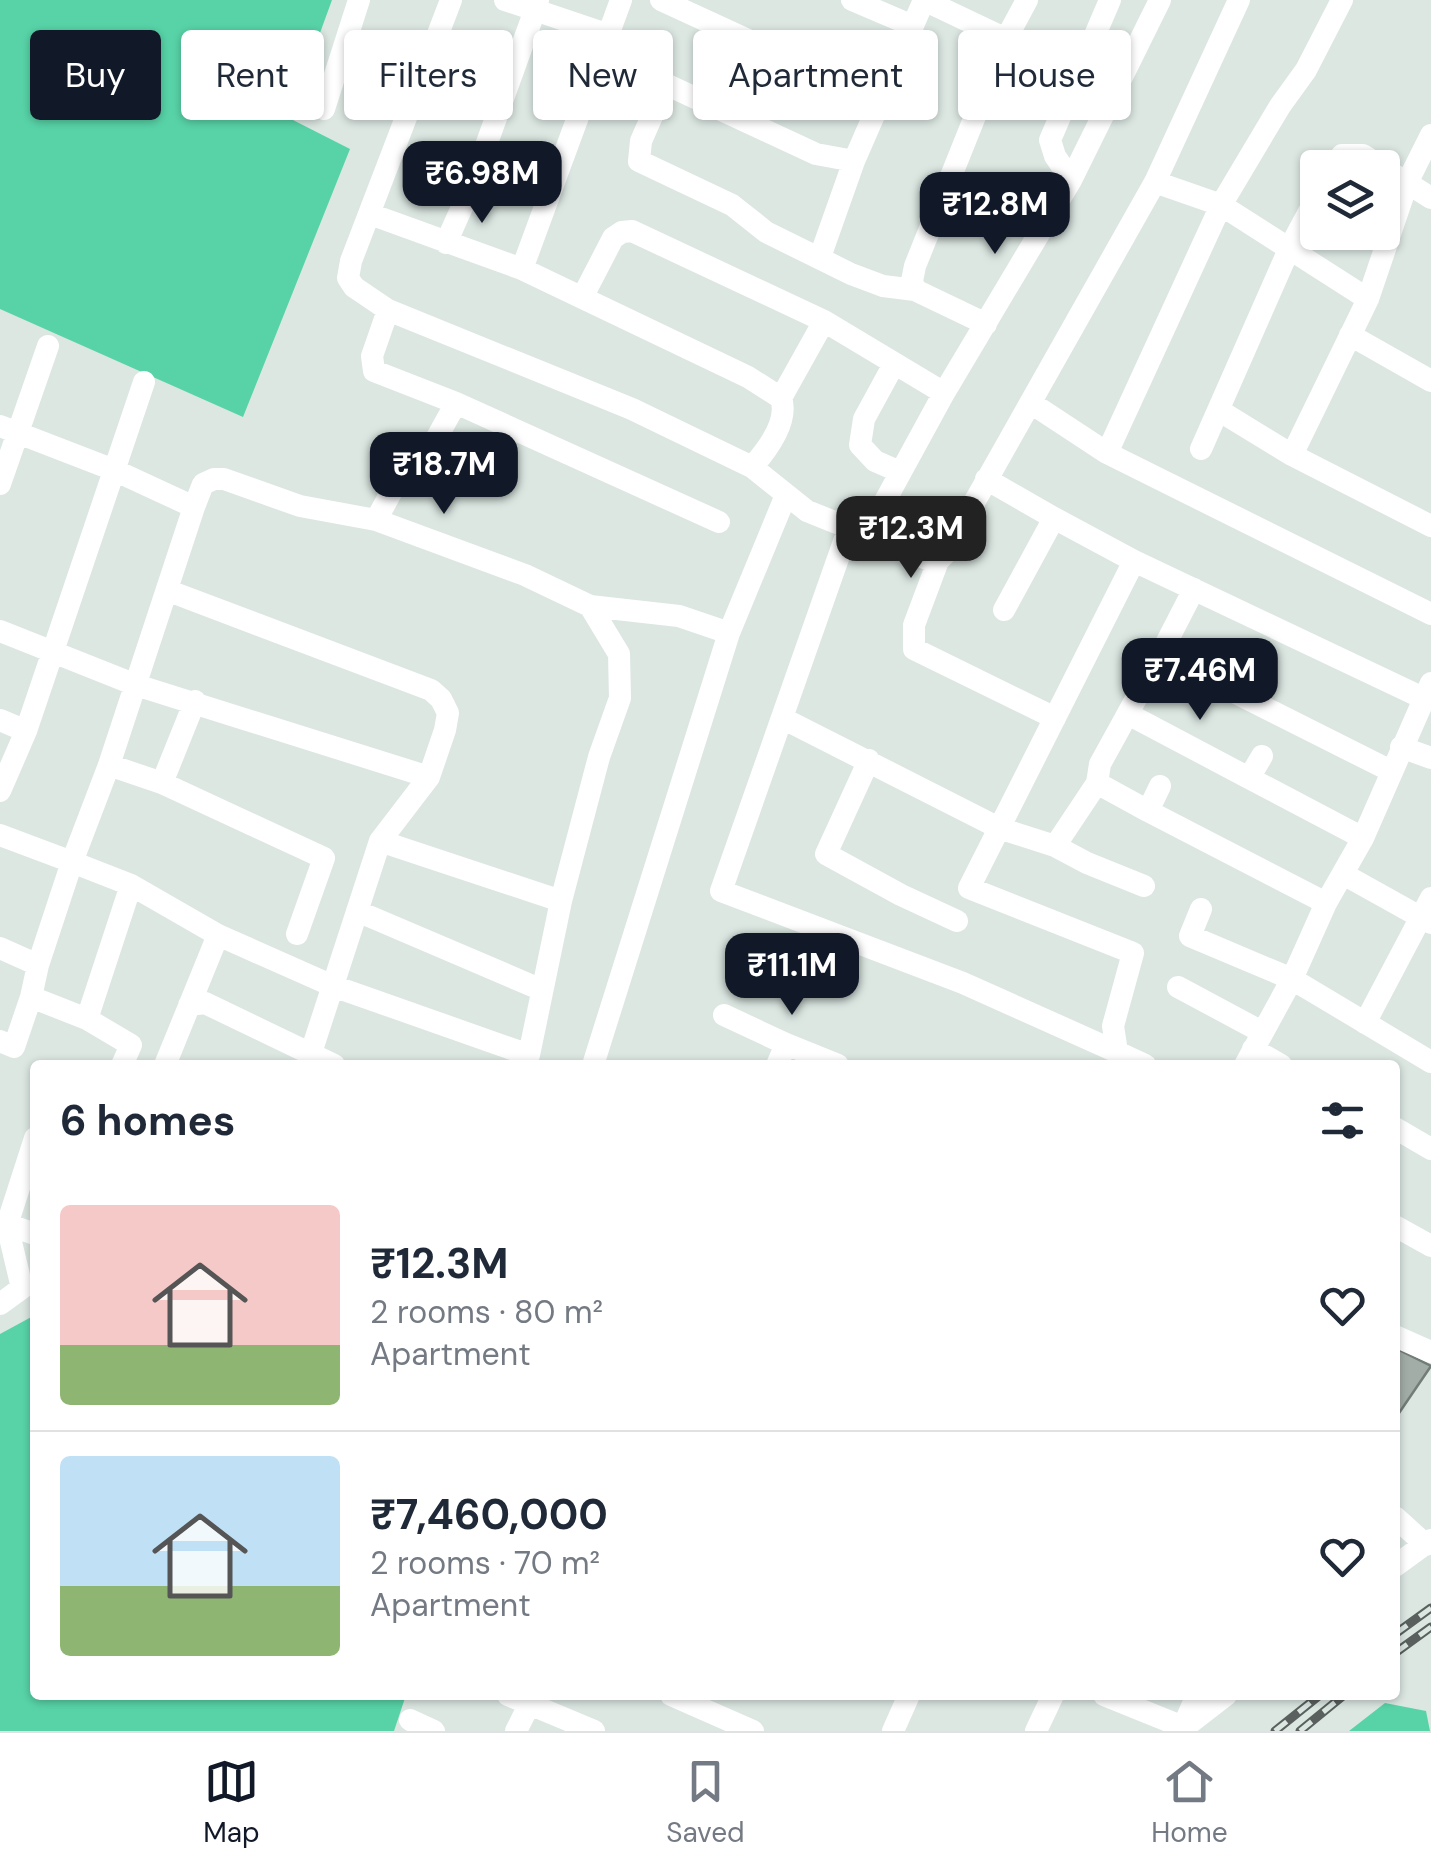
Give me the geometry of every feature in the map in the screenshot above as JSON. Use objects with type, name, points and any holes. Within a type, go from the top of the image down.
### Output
[{"type":"street","points":[[324,109],[359,0]]},
{"type":"street","points":[[451,0],[351,261],[348,278],[354,287],[388,310],[632,408],[752,467],[808,511],[938,561]]},
{"type":"street","points":[[505,0],[536,5],[580,30]]},
{"type":"street","points":[[611,30],[621,0]]},
{"type":"street","points":[[661,0],[726,30]]},
{"type":"street","points":[[852,0],[913,26]]},
{"type":"street","points":[[911,30],[924,0],[987,30]]},
{"type":"street","points":[[1011,30],[1027,0]]},
{"type":"street","points":[[1071,180],[1055,156],[1050,140],[1110,0]]},
{"type":"street","points":[[1135,1060],[963,982],[721,891],[782,718],[857,532],[900,472],[1071,180],[1160,0]]},
{"type":"street","points":[[1054,718],[914,649],[914,626],[938,561],[1155,182],[1239,0]]},
{"type":"street","points":[[1107,454],[1221,205],[1306,70],[1342,0]]},
{"type":"street","points":[[446,244],[471,187],[536,5]]},
{"type":"street","points":[[673,87],[816,154],[854,162]]},
{"type":"street","points":[[522,269],[578,120]]},
{"type":"street","points":[[650,120],[641,141],[639,162],[732,205],[766,232],[884,286],[915,290],[986,324]]},
{"type":"street","points":[[820,257],[873,120]]},
{"type":"street","points":[[915,290],[915,266],[974,120]]},
{"type":"street","points":[[1292,454],[1368,299],[1431,135]]},
{"type":"street","points":[[1418,174],[1431,198]]},
{"type":"street","points":[[1155,182],[1221,205],[1368,299]]},
{"type":"street","points":[[370,214],[522,269],[583,296],[748,377],[781,398],[784,406],[777,429],[752,467]]},
{"type":"street","points":[[1201,449],[1300,228]]},
{"type":"street","points":[[583,296],[614,238],[632,230],[824,321],[944,393]]},
{"type":"street","points":[[388,310],[372,356],[374,371],[456,402],[719,522]]},
{"type":"street","points":[[781,398],[824,321]]},
{"type":"street","points":[[1350,335],[1431,380]]},
{"type":"street","points":[[0,484],[9,430],[48,346]]},
{"type":"street","points":[[894,364],[864,418],[860,445],[874,462],[900,472]]},
{"type":"street","points":[[0,791],[26,732],[144,382]]},
{"type":"street","points":[[376,520],[404,467],[431,448],[456,402]]},
{"type":"street","points":[[1031,403],[1107,454],[1431,614]]},
{"type":"street","points":[[1220,411],[1292,454],[1431,526]]},
{"type":"street","points":[[9,430],[114,470],[194,507]]},
{"type":"street","points":[[986,479],[1134,561],[1427,690],[1363,838],[1253,1049],[1178,988]]},
{"type":"street","points":[[0,1041],[14,1047],[72,862],[109,765],[203,484],[224,480],[300,506],[376,520],[525,575],[590,606],[679,616],[729,633]]},
{"type":"street","points":[[595,1060],[729,633],[786,495]]},
{"type":"street","points":[[1004,610],[1054,518]]},
{"type":"street","points":[[1117,1052],[1113,1026],[1133,953],[968,888],[1134,561]]},
{"type":"street","points":[[1056,846],[1097,783],[1100,764],[1194,589]]},
{"type":"street","points":[[168,591],[431,690],[442,699],[448,712],[429,776],[380,841],[308,1060],[205,1003],[189,1005]]},
{"type":"street","points":[[0,835],[131,885],[218,935],[333,986],[529,1055],[560,902],[599,757],[620,698],[619,654],[590,606]]},
{"type":"street","points":[[0,631],[136,685],[429,776]]},
{"type":"street","points":[[1160,654],[1391,771]]},
{"type":"street","points":[[162,783],[195,701]]},
{"type":"street","points":[[1128,714],[1363,838]]},
{"type":"street","points":[[782,718],[999,828],[1056,846],[1144,886]]},
{"type":"street","points":[[0,720],[26,732]]},
{"type":"street","points":[[1401,747],[1431,758]]},
{"type":"street","points":[[1249,778],[1262,756]]},
{"type":"street","points":[[869,760],[826,854],[957,921]]},
{"type":"street","points":[[109,765],[162,783],[324,858],[297,934]]},
{"type":"street","points":[[1097,783],[1326,904]]},
{"type":"street","points":[[1148,811],[1160,786]]},
{"type":"street","points":[[380,841],[560,902]]},
{"type":"street","points":[[1343,874],[1428,913],[1365,1023]]},
{"type":"street","points":[[87,1020],[131,885]]},
{"type":"street","points":[[1202,909],[1190,936],[1292,979],[1431,1062]]},
{"type":"street","points":[[357,911],[542,990]]},
{"type":"street","points":[[164,1060],[218,935]]},
{"type":"street","points":[[0,948],[38,966]]},
{"type":"street","points":[[31,998],[87,1020],[126,1055]]},
{"type":"street","points":[[724,1015],[781,1054],[812,1060]]},
{"type":"street","points":[[1400,1131],[1431,1149]]},
{"type":"street","points":[[0,1304],[19,1287],[4,1224],[30,1152]]},
{"type":"street","points":[[4,1224],[30,1232]]},
{"type":"street","points":[[1400,1229],[1431,1246]]},
{"type":"street","points":[[1400,1338],[1431,1352]]},
{"type":"street","points":[[1400,1521],[1428,1543],[1400,1563]]},
{"type":"street","points":[[516,1731],[524,1700]]},
{"type":"street","points":[[528,1700],[594,1731]]},
{"type":"street","points":[[682,1700],[753,1731]]},
{"type":"street","points":[[892,1731],[907,1700]]},
{"type":"street","points":[[1036,1731],[1051,1700]]},
{"type":"street","points":[[1115,1700],[1182,1729]]},
{"type":"street","points":[[1182,1729],[1196,1700]]},
{"type":"street","points":[[1182,1729],[1220,1700]]},
{"type":"street","points":[[410,1720],[434,1731]]},
{"type":"shaded area","points":[[0,0],[332,0],[321,30],[181,30],[181,120],[293,120],[350,149],[243,417],[0,309]]},
{"type":"shaded area","points":[[30,1318],[30,1700],[404,1700],[394,1731],[0,1731],[0,1334]]},
{"type":"shaded area","points":[[1385,1703],[1426,1711],[1430,1731],[1349,1731]]},
{"type":"building","points":[[1400,1350],[1431,1366],[1400,1412]]},
{"type":"railway","points":[[1400,1630],[1431,1608]]},
{"type":"railway","points":[[1400,1649],[1431,1627]]},
{"type":"railway","points":[[1275,1731],[1314,1700]]},
{"type":"railway","points":[[1300,1731],[1338,1700]]}]
